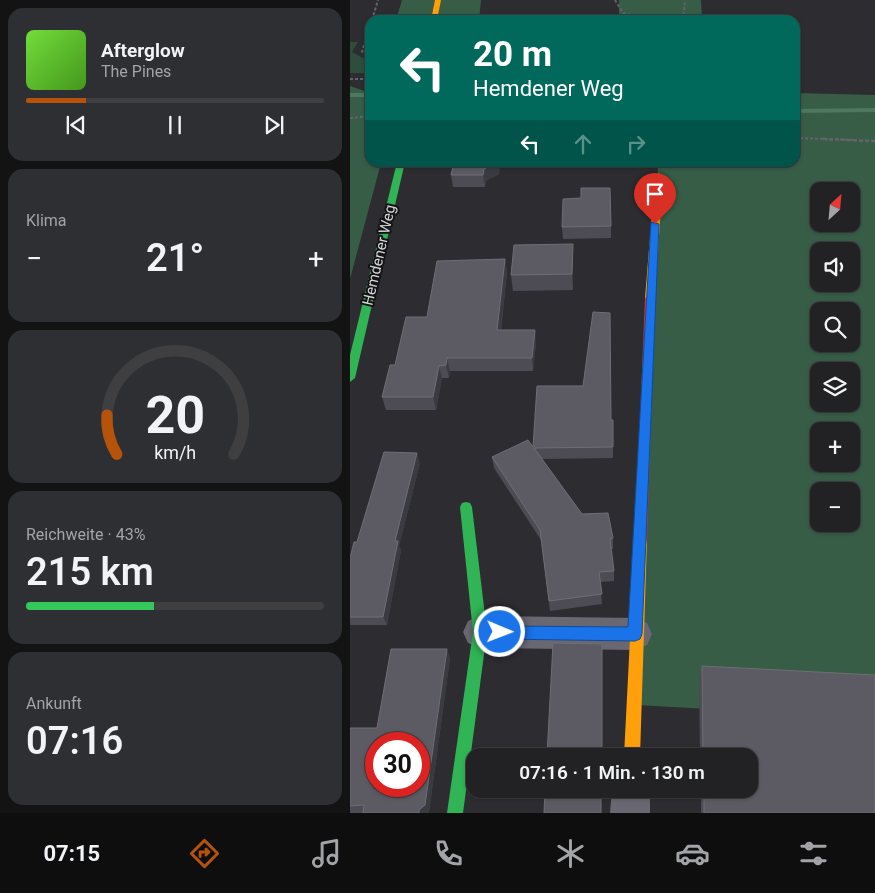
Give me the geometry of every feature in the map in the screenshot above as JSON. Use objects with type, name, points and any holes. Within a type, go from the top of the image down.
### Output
[{"type":"street","points":[[435,15],[438,0]]},
{"type":"street","name":"Hemdener Weg","points":[[350,378],[400,167]]},
{"type":"street","points":[[632,748],[635,634],[652,256],[659,176]]},
{"type":"street","points":[[455,813],[480,632],[466,507]]},
{"type":"street","points":[[480,632],[635,634]]},
{"type":"street","points":[[630,798],[630,813]]},
{"type":"path","points":[[374,15],[378,0]]},
{"type":"path","points":[[615,0],[623,13],[632,15]]},
{"type":"path","points":[[684,15],[685,0]]},
{"type":"path","points":[[365,42],[362,52],[365,54]]},
{"type":"path","points":[[350,79],[365,79]]},
{"type":"path","points":[[350,118],[365,116]]},
{"type":"path","points":[[800,138],[875,140]]},
{"type":"green space","points":[[402,0],[481,0],[480,15],[398,15]]},
{"type":"green space","points":[[619,0],[701,0],[702,15],[619,15]]},
{"type":"green space","points":[[350,42],[358,42],[352,52],[365,59],[365,73],[350,73]]},
{"type":"green space","points":[[350,86],[365,91],[365,167],[380,167],[350,279]]},
{"type":"green space","points":[[800,93],[875,95],[875,718],[636,705],[658,167],[800,167]]},
{"type":"building","points":[[453,167],[488,167],[484,169],[483,175],[451,175]]},
{"type":"building","points":[[581,188],[610,188],[611,226],[562,227],[563,199],[581,198]]},
{"type":"building","points":[[573,244],[572,274],[511,275],[514,245]]},
{"type":"building","points":[[505,259],[497,330],[535,330],[532,358],[447,358],[446,365],[439,366],[433,397],[382,397],[390,365],[395,365],[406,317],[427,317],[437,261]]},
{"type":"building","points":[[593,312],[610,313],[613,447],[534,448],[582,514],[608,513],[613,538],[610,539],[614,571],[599,572],[602,594],[549,601],[540,530],[492,457],[528,440],[533,447],[537,386],[583,386]]},
{"type":"building","points":[[384,452],[417,453],[395,541],[398,541],[383,617],[350,617],[350,558],[354,542],[357,542]]},
{"type":"building","points":[[553,643],[602,644],[602,748],[547,748]]},
{"type":"building","points":[[391,649],[447,649],[430,770],[430,732],[365,732],[365,797],[426,797],[425,805],[419,810],[419,813],[363,813],[364,805],[350,806],[350,728],[377,728]]},
{"type":"building","points":[[702,666],[875,675],[875,813],[704,813],[704,798],[758,798],[758,748],[703,748]]},
{"type":"building","points":[[545,798],[601,798],[601,813],[544,813]]},
{"type":"waterway","points":[[350,95],[365,95]]},
{"type":"waterway","points":[[800,111],[875,110]]},
{"type":"traffic: fast","points":[[350,378],[400,167]]},
{"type":"traffic: fast","points":[[455,813],[480,632],[466,507]]},
{"type":"traffic: slow","points":[[435,15],[438,0]]},
{"type":"traffic: slow","points":[[650,298],[659,176]]},
{"type":"traffic: slow","points":[[632,748],[641,540]]},
{"type":"traffic: jam","points":[[641,540],[650,298]]},
{"type":"route","points":[[500,632],[635,634],[655,224]]}]
